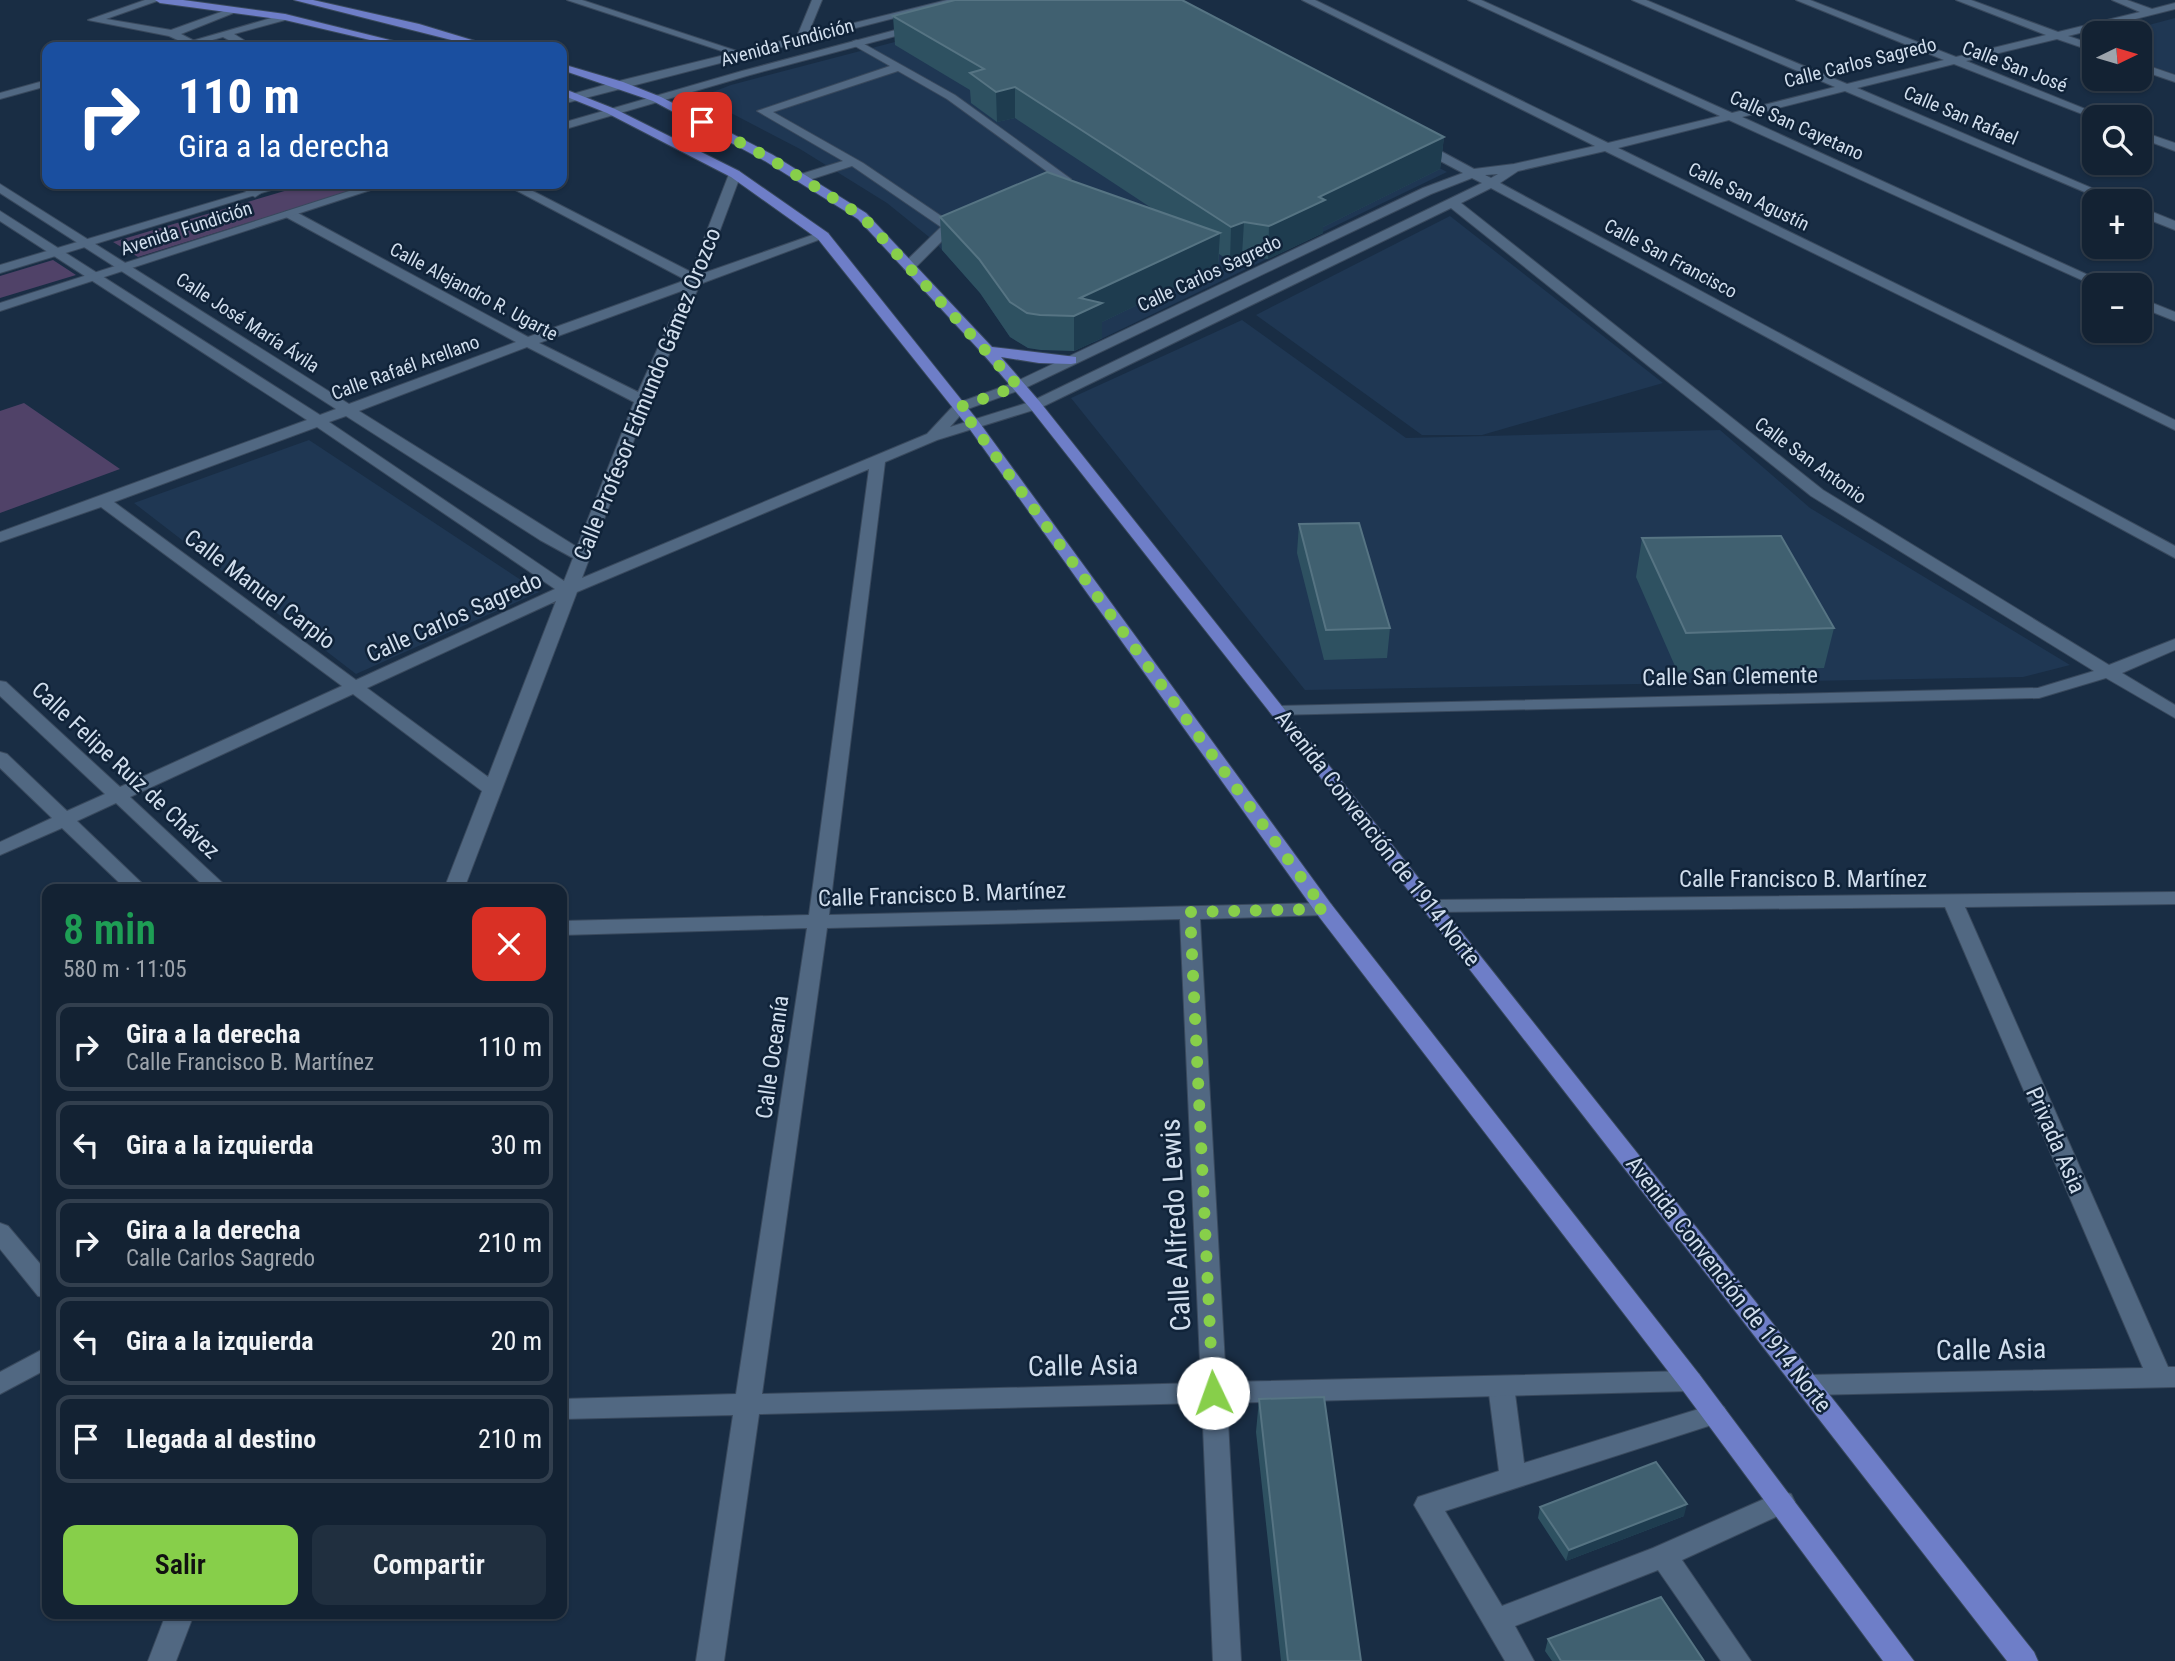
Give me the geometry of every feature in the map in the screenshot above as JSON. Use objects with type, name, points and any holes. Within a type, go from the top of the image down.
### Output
[{"type":"main road","points":[[160,0],[285,17],[392,42]]},
{"type":"main road","points":[[299,0],[320,1],[472,42]]},
{"type":"main road","name":"Avenida Convención de 1914 Norte","points":[[567,69],[619,84],[657,99],[802,178],[862,216],[988,351],[1035,405],[1278,711],[2024,1661]]},
{"type":"main road","points":[[567,92],[611,111],[735,174],[823,236],[974,425],[1324,909],[1690,1381],[1897,1660]]},
{"type":"main road","points":[[988,351],[1039,359],[1071,360]]},
{"type":"street","points":[[155,0],[93,20],[172,33],[191,42]]},
{"type":"street","points":[[572,0],[741,54]]},
{"type":"street","points":[[801,39],[817,0]]},
{"type":"street","name":"Avenida Fundición","points":[[567,100],[619,84],[959,0]]},
{"type":"street","name":"Calle San Agustín","points":[[1307,0],[2175,426]]},
{"type":"street","name":"Calle San Cayetano","points":[[1473,0],[2082,275]]},
{"type":"street","name":"Calle San Rafael","points":[[1637,0],[2087,189]]},
{"type":"street","name":"Calle San José","points":[[1801,0],[2082,110]]},
{"type":"street","points":[[1819,7],[1843,0]]},
{"type":"street","points":[[1961,0],[2082,44]]},
{"type":"street","points":[[2117,0],[2151,12]]},
{"type":"street","name":"Calle Carlos Sagredo","points":[[932,437],[960,407],[1018,386],[1300,254],[1427,191],[1474,173],[1514,168],[1607,147],[2175,6]]},
{"type":"street","points":[[921,9],[896,21],[861,31],[855,35],[857,43],[951,97],[1065,179],[1027,195]]},
{"type":"street","points":[[172,33],[236,10]]},
{"type":"street","points":[[205,42],[285,17]]},
{"type":"street","name":"Avenida Fundición","points":[[567,125],[934,23]]},
{"type":"street","points":[[225,34],[240,42]]},
{"type":"street","points":[[899,67],[763,111],[853,162],[949,227]]},
{"type":"street","points":[[2152,70],[2175,79]]},
{"type":"street","points":[[0,96],[42,84]]},
{"type":"street","name":"Calle San Francisco","points":[[1401,135],[2175,552]]},
{"type":"street","points":[[2152,138],[2175,147]]},
{"type":"street","points":[[802,178],[853,162]]},
{"type":"street","name":"Calle Carlos Sagredo","points":[[0,849],[567,590],[932,437],[1035,405],[1492,183],[1514,168]]},
{"type":"street","name":"Calle Profesor Edmundo Gámez Orozco","points":[[456,884],[567,590],[642,400],[695,279],[735,174]]},
{"type":"street","name":"Calle José María Ávila","points":[[0,188],[546,537],[581,556]]},
{"type":"street","points":[[248,189],[255,193]]},
{"type":"street","name":"Avenida Fundición","points":[[0,269],[268,189]]},
{"type":"street","name":"Avenida Fundición","points":[[0,307],[368,189]]},
{"type":"street","points":[[519,189],[695,279]]},
{"type":"street","name":"Calle San Antonio","points":[[1451,201],[1817,493],[2175,713]]},
{"type":"street","name":"Calle Alejandro R. Ugarte","points":[[290,214],[527,342],[642,400]]},
{"type":"street","name":"Calle José María Ávila","points":[[0,215],[99,276],[317,421],[514,558],[567,590]]},
{"type":"street","points":[[909,267],[949,227],[975,216]]},
{"type":"street","points":[[2152,216],[2175,226]]},
{"type":"street","name":"Calle Rafaél Arellano","points":[[0,537],[695,279],[823,236]]},
{"type":"street","points":[[1300,254],[1326,265]]},
{"type":"street","points":[[2152,307],[2175,317]]},
{"type":"street","name":"Calle Oceanía","points":[[710,1661],[818,922],[878,460]]},
{"type":"street","name":"Calle Manuel Carpio","points":[[103,501],[492,789]]},
{"type":"street","name":"Calle San Clemente","points":[[1278,711],[2039,693],[2106,673],[2175,644]]},
{"type":"street","name":"Calle Felipe Ruiz de Chávez","points":[[0,686],[214,884]]},
{"type":"street","points":[[0,758],[133,884]]},
{"type":"street","name":"Calle Francisco B. Martínez","points":[[1432,906],[2175,898]]},
{"type":"street","name":"Privada Asia","points":[[1953,902],[2168,1377]]},
{"type":"street","name":"Calle Francisco B. Martínez","points":[[567,928],[1324,909]]},
{"type":"street","name":"Calle Alfredo Lewis","points":[[1190,912],[1227,1661]]},
{"type":"street","points":[[0,1232],[42,1283]]},
{"type":"street","points":[[0,1384],[42,1360]]},
{"type":"street","name":"Calle Asia","points":[[1809,1385],[2168,1377]]},
{"type":"street","name":"Calle Asia","points":[[567,1409],[1690,1381]]},
{"type":"street","points":[[1501,1386],[1513,1478]]},
{"type":"street","points":[[1520,1661],[1427,1505],[1715,1414]]},
{"type":"street","points":[[1496,1621],[1662,1556],[1782,1503]]},
{"type":"street","points":[[1662,1556],[1737,1661]]},
{"type":"street","points":[[162,1661],[178,1619]]},
{"type":"shaded area","points":[[1055,0],[1381,137],[1447,172],[1095,342],[1070,349],[1041,350],[1028,348],[1010,337],[980,293],[934,241],[887,203],[800,149],[704,99],[705,95],[731,85]]},
{"type":"shaded area","points":[[2175,18],[2175,74],[2152,66],[2152,24]]},
{"type":"shaded area","points":[[291,189],[357,189],[138,257],[113,242]]},
{"type":"shaded area","points":[[1450,216],[1663,383],[1482,435],[1422,435],[1256,315]]},
{"type":"shaded area","points":[[53,260],[76,275],[0,298],[0,276]]},
{"type":"shaded area","points":[[1242,320],[1406,438],[1720,430],[1810,508],[2070,665],[2023,677],[1305,690],[1071,398]]},
{"type":"shaded area","points":[[24,403],[120,469],[0,513],[0,411]]},
{"type":"shaded area","points":[[309,440],[539,592],[356,674],[134,503]]},
{"type":"building","points":[[955,0],[1182,0],[1444,137],[1319,197],[1325,200],[1269,226],[1244,222],[1231,227],[1015,87],[996,92],[970,73],[984,69],[893,16]]},
{"type":"building","points":[[1047,172],[1220,233],[1080,298],[1102,303],[1074,316],[1027,313],[1010,302],[979,259],[940,217]]},
{"type":"building","points":[[1359,523],[1390,628],[1326,630],[1299,524]]},
{"type":"building","points":[[1781,536],[1834,628],[1686,633],[1642,538]]},
{"type":"building","points":[[1324,1397],[1361,1661],[1288,1661],[1259,1399]]},
{"type":"building","points":[[1656,1462],[1687,1504],[1569,1550],[1540,1507]]},
{"type":"building","points":[[1661,1597],[1704,1661],[1561,1661],[1548,1639]]},
{"type":"route","points":[[702,122],[769,158],[862,216],[1018,386],[960,407],[1324,909],[1190,912],[1213,1393]]}]
